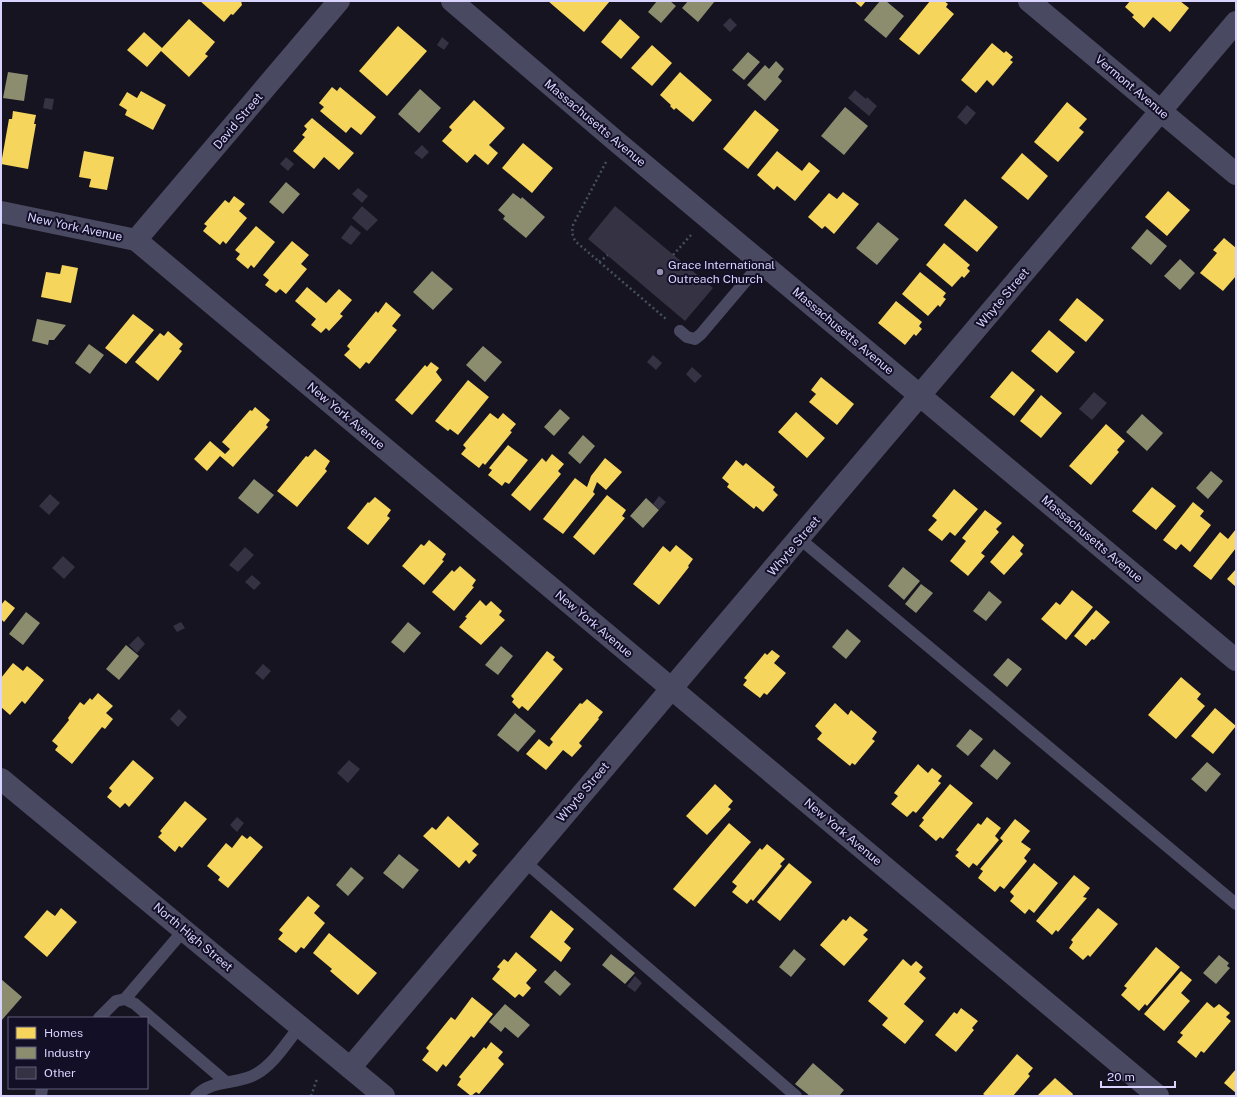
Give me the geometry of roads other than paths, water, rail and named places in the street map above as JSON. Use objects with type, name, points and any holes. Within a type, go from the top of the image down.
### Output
[{"type":"street","name":"David Street","points":[[136,240],[339,1]]},
{"type":"street","name":"Massachusetts Avenue","points":[[452,1],[617,142],[1236,660]]},
{"type":"street","name":"Vermont Avenue","points":[[1028,1],[1236,174]]},
{"type":"street","name":"Whyte Street","points":[[350,1068],[524,861],[800,539],[1236,22]]},
{"type":"street","name":"New York Avenue","points":[[1,212],[136,240],[1158,1096]]},
{"type":"street","name":"North High Street","points":[[1,779],[384,1096]]},
{"type":"lane","points":[[680,331],[687,337],[695,339],[701,334],[761,263]]},
{"type":"lane","points":[[800,539],[1236,904]]},
{"type":"lane","points":[[524,861],[796,1096]]},
{"type":"lane","points":[[100,1017],[116,1001],[125,999],[184,930]]},
{"type":"lane","points":[[125,999],[135,1004],[226,1082]]},
{"type":"lane","points":[[196,1096],[206,1088],[254,1075],[265,1068],[300,1026]]},
{"type":"place","name":"Grace International Outreach Church","points":[[660,272]]}]
